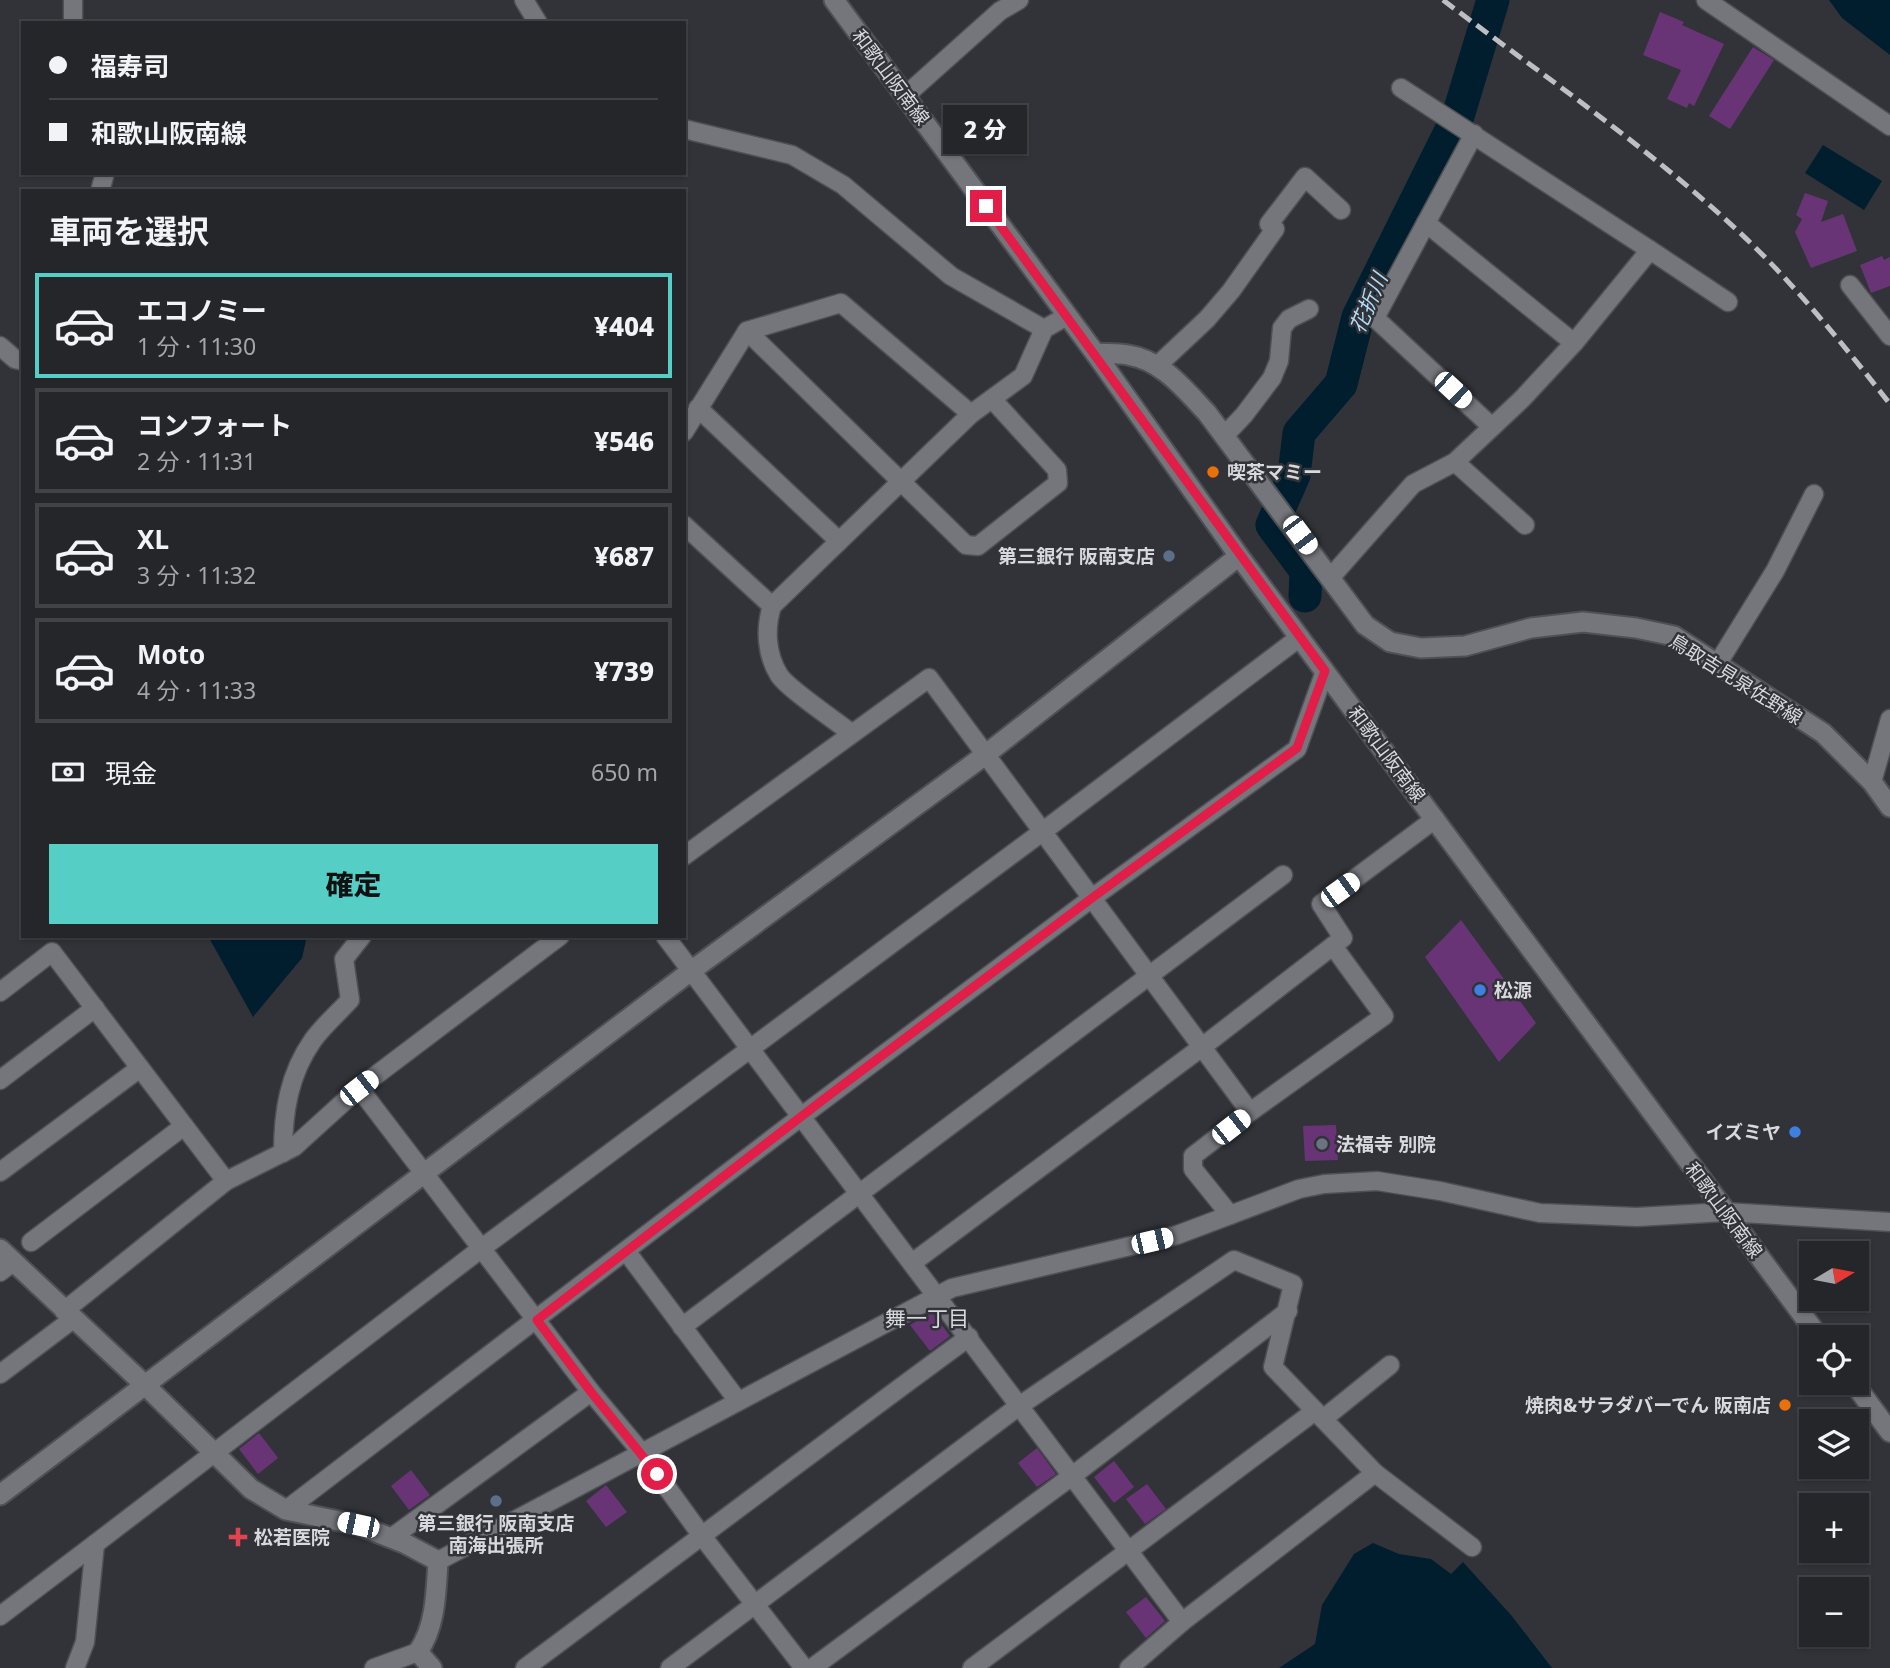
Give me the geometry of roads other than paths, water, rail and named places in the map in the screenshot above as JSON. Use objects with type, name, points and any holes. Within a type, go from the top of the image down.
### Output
[{"type":"main road","name":"和歌山阪南線","points":[[834,0],[1095,353],[1239,556],[1810,1325]]},
{"type":"main road","name":"鳥取吉見泉佐野線","points":[[1095,353],[1130,355],[1158,365],[1181,384],[1208,413],[1365,625],[1390,642],[1421,648],[1465,646],[1531,628],[1583,622],[1636,628],[1674,636],[1823,733],[1872,782],[1890,807]]},
{"type":"main road","points":[[0,1495],[691,971],[985,755],[1239,556]]},
{"type":"main road","points":[[4,1261],[69,1315],[146,1386],[251,1489],[286,1510],[358,1525],[438,1561],[434,1612],[418,1652],[432,1668]]},
{"type":"main road","points":[[1863,1395],[1890,1432]]},
{"type":"street","points":[[73,0],[73,21]]},
{"type":"street","points":[[524,0],[537,21]]},
{"type":"street","points":[[905,96],[1000,11],[1019,0]]},
{"type":"street","points":[[1706,0],[1890,126]]},
{"type":"street","points":[[1402,88],[1728,302]]},
{"type":"street","points":[[686,129],[792,155],[843,185],[951,276],[1044,329]]},
{"type":"street","points":[[1474,134],[1375,318],[1492,427]]},
{"type":"street","points":[[1158,365],[1207,319],[1231,291],[1275,229],[1269,223],[1305,177],[1341,210]]},
{"type":"street","points":[[1426,223],[1574,343]]},
{"type":"street","points":[[1332,577],[1413,484],[1455,462],[1522,399],[1574,343],[1650,250]]},
{"type":"street","points":[[1850,285],[1890,336]]},
{"type":"street","points":[[686,429],[747,331],[841,303],[971,414]]},
{"type":"street","points":[[1224,435],[1244,415],[1272,378],[1279,361],[1282,328],[1289,319],[1309,309]]},
{"type":"street","points":[[851,733],[780,677],[771,658],[766,624],[772,606],[971,414],[1023,376],[1044,329],[1067,316]]},
{"type":"street","points":[[747,331],[966,545],[978,546],[1058,484],[1057,470],[992,399]]},
{"type":"street","points":[[0,346],[15,359],[21,360]]},
{"type":"street","points":[[698,408],[839,541]]},
{"type":"street","points":[[1455,462],[1525,525]]},
{"type":"street","points":[[1718,663],[1775,571],[1814,494]]},
{"type":"street","points":[[686,527],[772,606]]},
{"type":"street","points":[[0,1616],[215,1455],[482,1248],[1300,637]]},
{"type":"street","points":[[286,1510],[802,1116],[1297,748],[1325,671]]},
{"type":"street","points":[[686,855],[929,678],[1250,1112]]},
{"type":"street","points":[[1872,782],[1890,719]]},
{"type":"street","points":[[912,1263],[1202,1047],[1343,938],[1321,904],[1435,819]]},
{"type":"street","points":[[682,1327],[1283,875]]},
{"type":"street","points":[[283,1153],[285,1104],[313,1040],[350,1000],[344,959],[360,938]]},
{"type":"street","points":[[0,1374],[226,1181],[294,1147],[359,1088],[557,938]]},
{"type":"street","points":[[666,938],[1182,1622]]},
{"type":"street","points":[[1230,1215],[1193,1169],[1193,1156],[1384,1016],[1333,946]]},
{"type":"street","points":[[0,992],[52,952],[226,1181]]},
{"type":"street","points":[[0,1080],[95,1008]]},
{"type":"street","points":[[0,1172],[140,1068]]},
{"type":"street","points":[[359,1088],[591,1392],[642,1453],[804,1668]]},
{"type":"street","points":[[31,1242],[184,1126]]},
{"type":"street","points":[[438,1561],[952,1288],[1177,1235],[1299,1189],[1324,1184],[1377,1181],[1440,1191],[1541,1213],[1637,1217],[1726,1212],[1890,1222]]},
{"type":"street","points":[[626,1251],[738,1401]]},
{"type":"street","points":[[670,1668],[1019,1406],[1234,1260],[1293,1284],[1273,1367],[1375,1473],[1472,1547]]},
{"type":"street","points":[[812,1668],[1072,1476],[1288,1311]]},
{"type":"street","points":[[524,1668],[788,1469],[969,1337]]},
{"type":"street","points":[[972,1668],[1127,1549],[1390,1365]]},
{"type":"street","points":[[391,1538],[591,1392]]},
{"type":"street","points":[[1129,1668],[1182,1622],[1375,1473]]},
{"type":"street","points":[[75,1668],[85,1642],[95,1544]]},
{"type":"street","points":[[374,1668],[418,1652]]},
{"type":"water","points":[[1829,0],[1890,0],[1890,55],[1842,18]]},
{"type":"water","points":[[1823,145],[1882,181],[1864,210],[1805,173]]},
{"type":"water","points":[[209,938],[307,938],[302,958],[253,1017]]},
{"type":"water","points":[[1373,1543],[1399,1554],[1431,1559],[1451,1574],[1463,1562],[1511,1615],[1552,1668],[1279,1668],[1315,1644],[1322,1605],[1354,1554]]},
{"type":"waterway","name":"花折川","points":[[1305,596],[1306,571],[1272,525],[1294,475],[1299,433],[1341,384],[1358,317],[1458,116],[1493,0]]},
{"type":"railway","points":[[1443,0],[1629,139],[1736,229],[1797,292],[1890,404]]},
{"type":"place","name":"喫茶マミー","points":[[1213,472]]},
{"type":"place","name":"第三銀行 阪南支店","points":[[1169,556]]},
{"type":"place","name":"松源","points":[[1480,990]]},
{"type":"place","name":"イズミヤ","points":[[1795,1132]]},
{"type":"place","name":"法福寺 別院","points":[[1322,1144]]},
{"type":"place","name":"焼肉&サラダバーでん 阪南店","points":[[1785,1405]]},
{"type":"place","name":"第三銀行 阪南支店 南海出張所","points":[[496,1501]]},
{"type":"place","name":"松若医院","points":[[238,1537]]},
{"type":"district","name":"舞一丁目","points":[[927,1318]]}]
